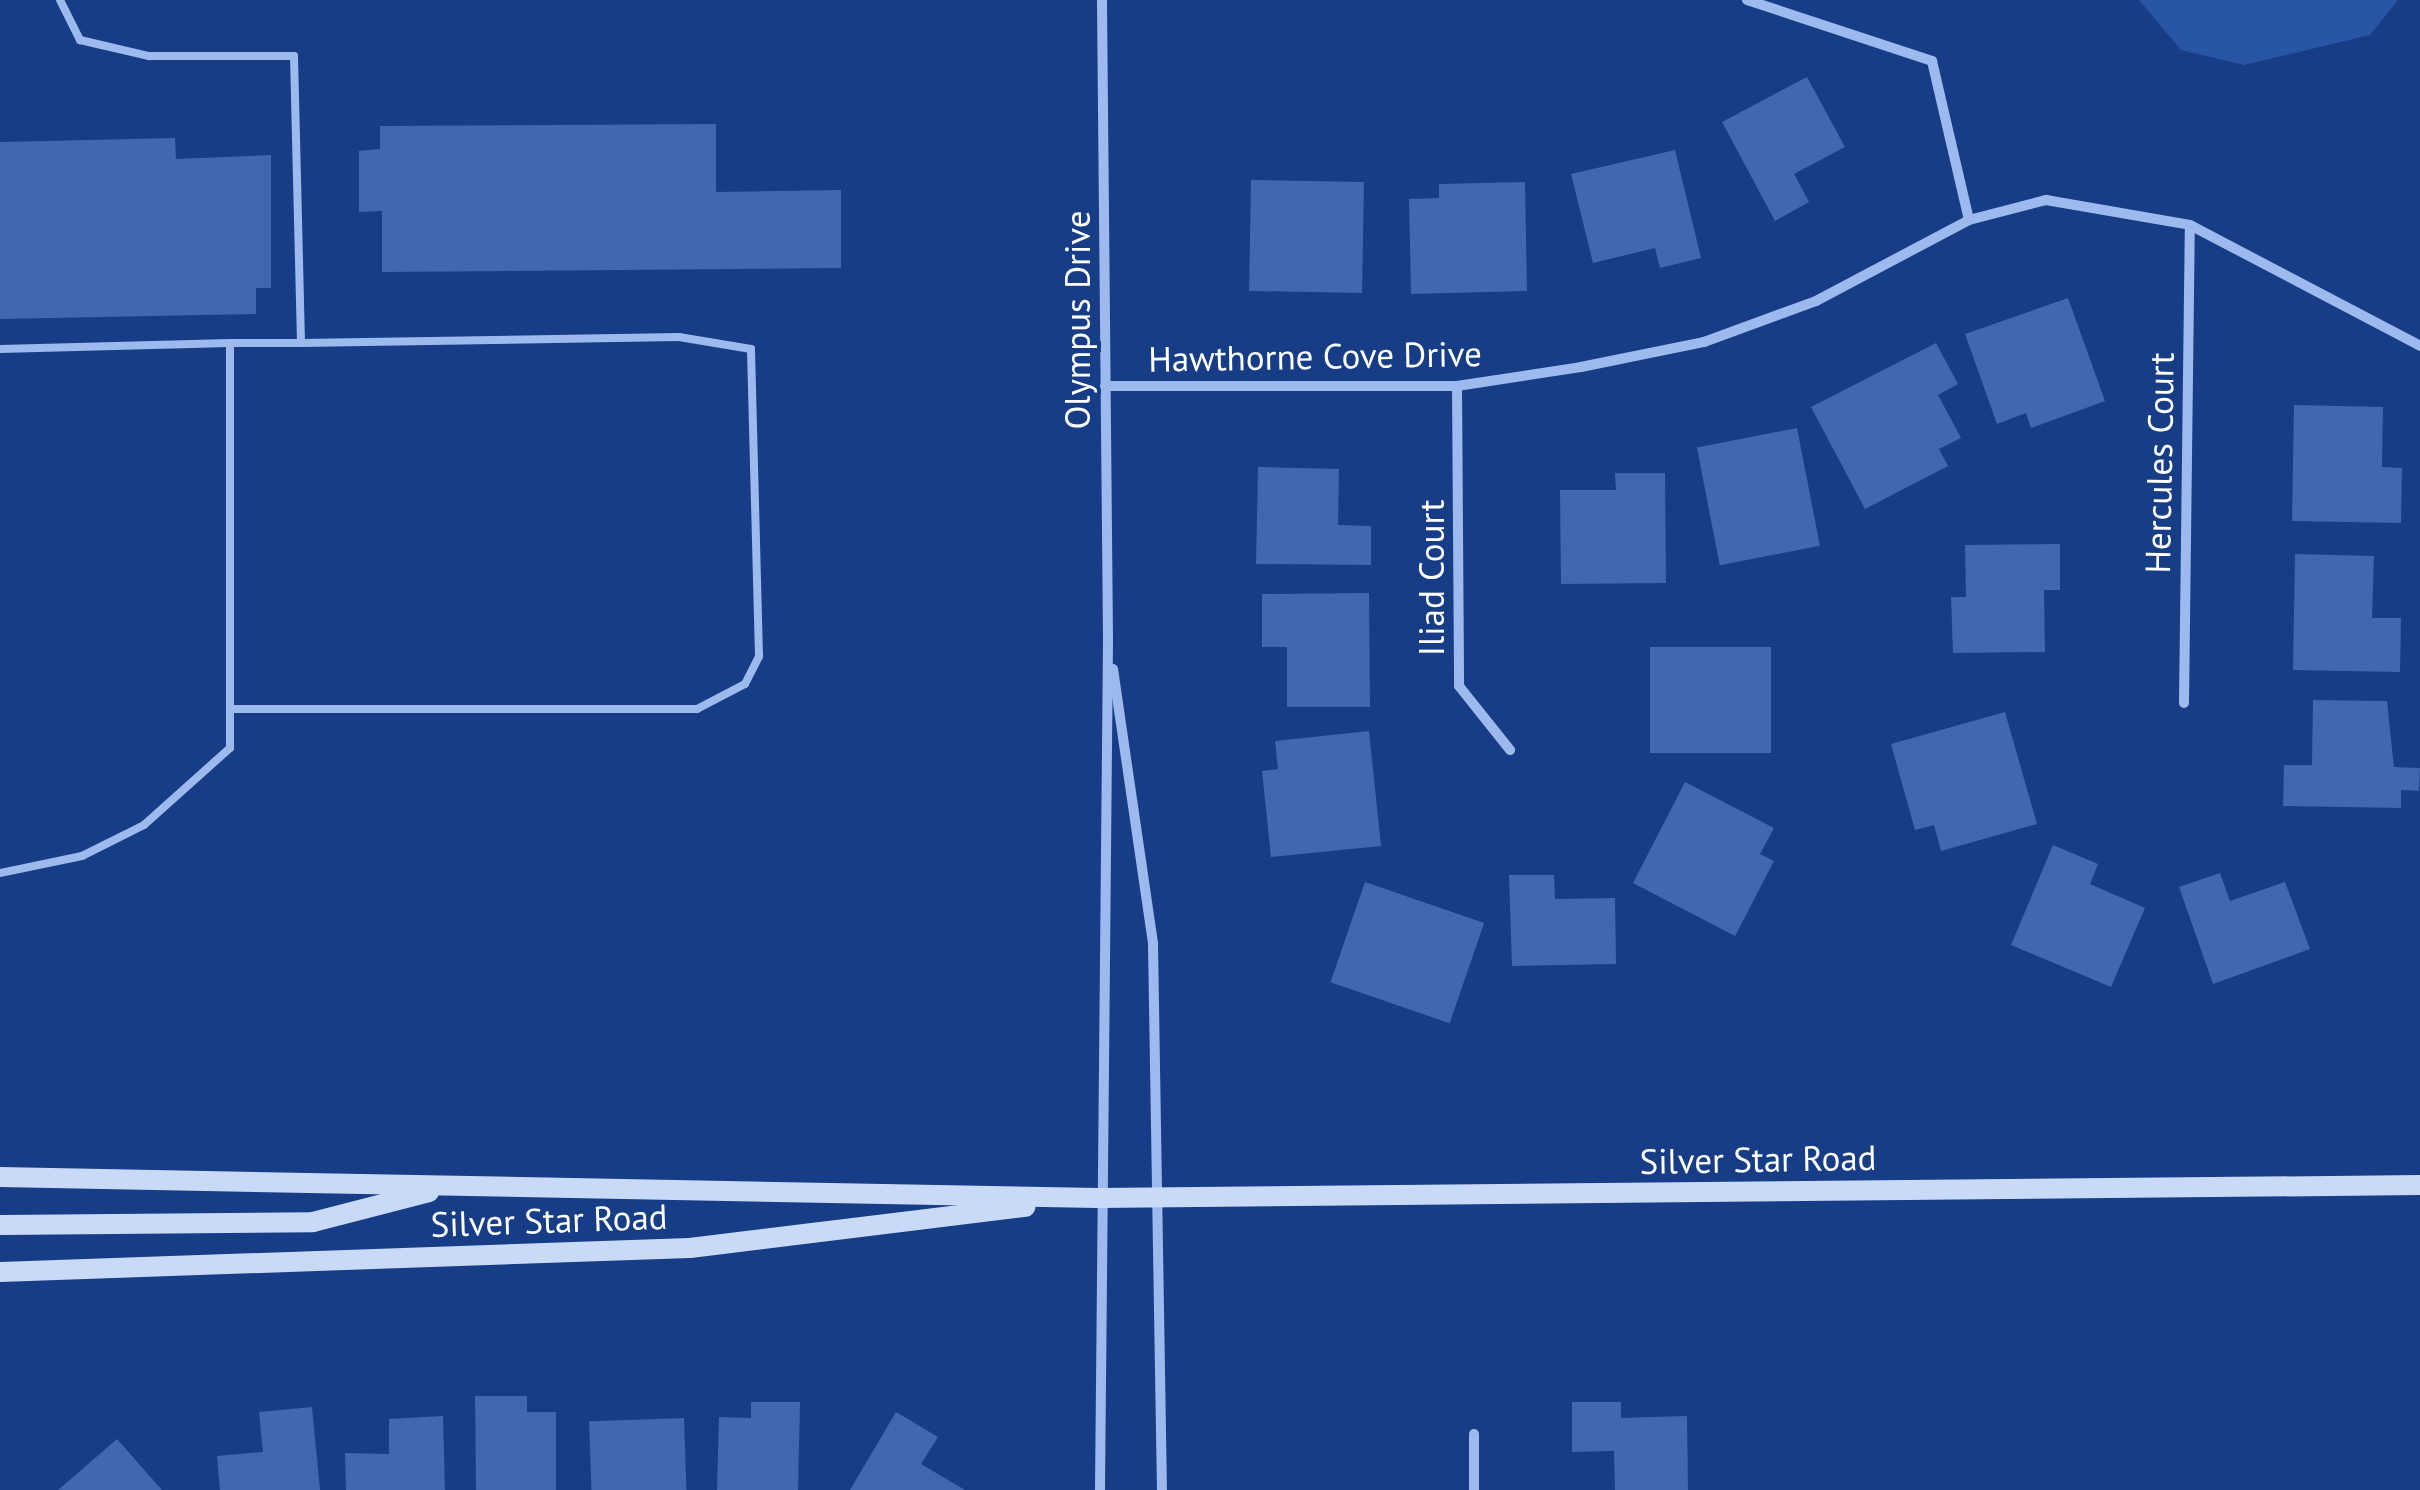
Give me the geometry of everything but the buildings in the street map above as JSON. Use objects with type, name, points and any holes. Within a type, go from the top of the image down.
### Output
[{"type":"main road","name":"Silver Star Road","points":[[0,1176],[1098,1198],[2420,1185]]},
{"type":"main road","points":[[0,1226],[313,1222],[456,1184]]},
{"type":"main road","name":"Silver Star Road","points":[[0,1272],[690,1248],[1098,1198]]},
{"type":"street","name":"Olympus Drive","points":[[1100,1490],[1098,1198],[1108,639],[1102,0]]},
{"type":"street","points":[[1748,0],[1932,61],[1969,220]]},
{"type":"street","name":"Hawthorne Cove Drive","points":[[1105,386],[1457,386],[1704,342],[1816,301],[1969,220],[2046,200],[2190,225],[2420,346]]},
{"type":"street","name":"Hercules Court","points":[[2184,703],[2190,225]]},
{"type":"street","name":"Iliad Court","points":[[1457,386],[1459,686],[1510,750]]},
{"type":"street","name":"Olympus Drive","points":[[1108,639],[1153,944],[1162,1197],[1162,1490]]},
{"type":"street","points":[[1474,1434],[1474,1490]]},
{"type":"lane","points":[[60,0],[80,40],[149,56],[294,56],[301,343]]},
{"type":"lane","points":[[0,349],[679,336],[751,350],[759,656],[745,684],[696,709],[230,709]]},
{"type":"lane","points":[[0,872],[82,856],[144,825],[230,748],[230,343]]},
{"type":"shaded area","points":[[2139,0],[2398,0],[2370,35],[2244,65],[2181,50]]}]
